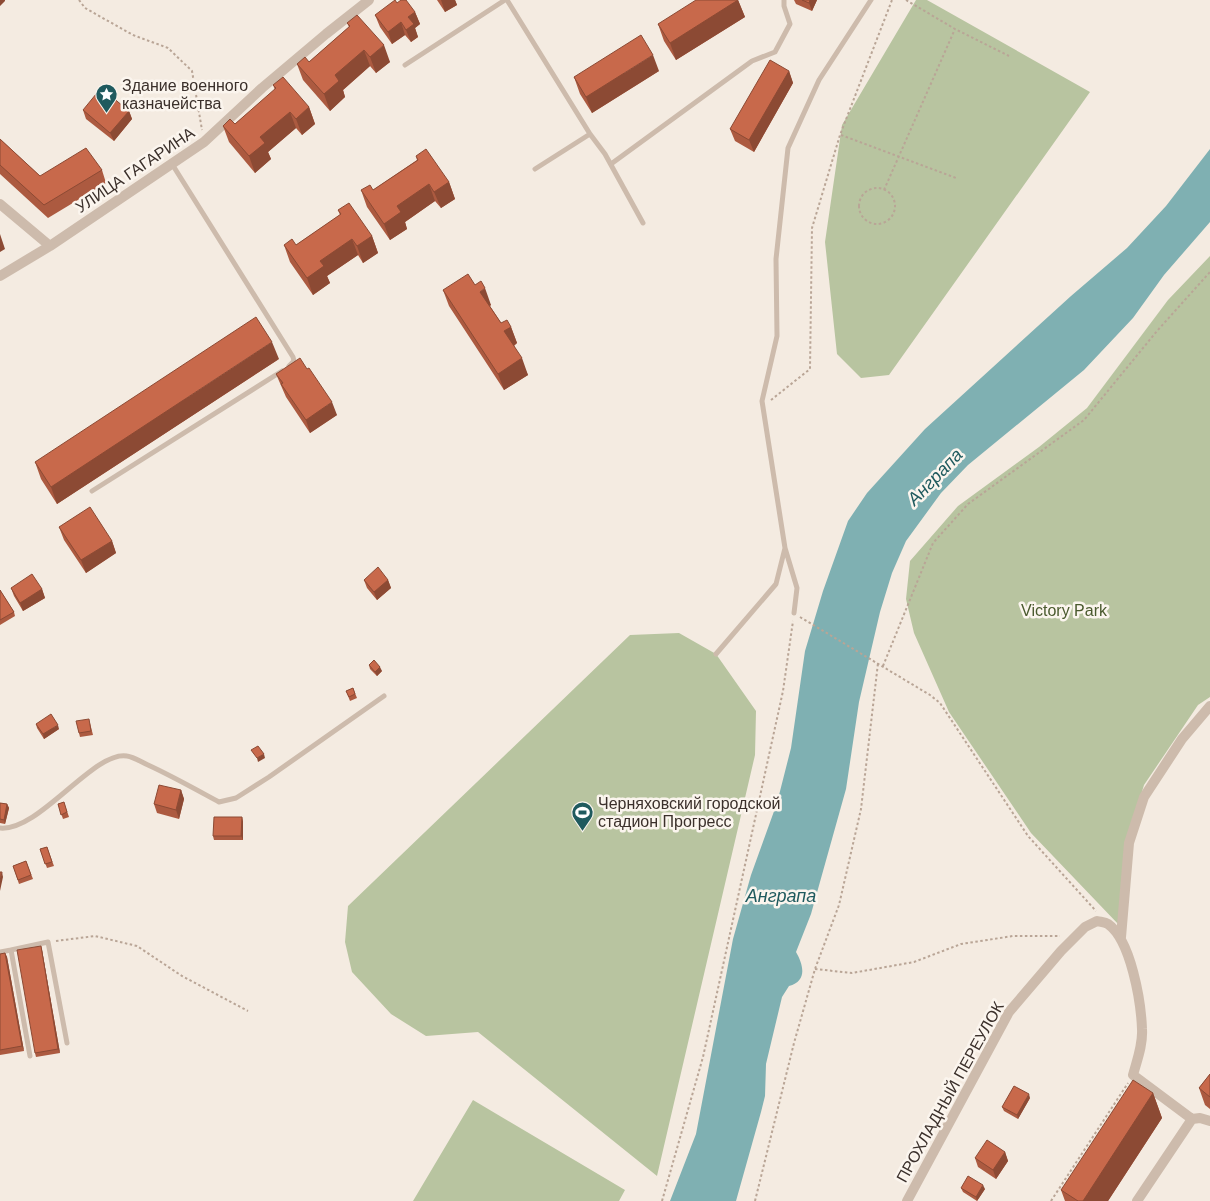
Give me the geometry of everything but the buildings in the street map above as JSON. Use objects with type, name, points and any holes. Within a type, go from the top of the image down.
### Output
[{"type":"street","name":"УЛИЦА ГАГАРИНА","points":[[0,276],[50,246],[204,142],[276,76],[370,0]]},
{"type":"street","points":[[0,204],[50,246]]},
{"type":"street","points":[[1121,937],[1129,843],[1144,796],[1182,739],[1210,706]]},
{"type":"street","name":"ПРОХЛАДНЫЙ ПЕРЕУЛОК","points":[[907,1201],[1008,1012],[1084,927],[1097,921],[1108,924]]},
{"type":"street","points":[[1108,924],[1121,937],[1134,971],[1142,1029],[1141,1047],[1133,1075],[1192,1119],[1200,1118],[1210,1121]]},
{"type":"street","points":[[1136,1201],[1192,1119]]},
{"type":"lane","points":[[405,65],[506,0],[590,134],[599,144],[643,223]]},
{"type":"lane","points":[[611,164],[752,61],[775,52],[790,24],[784,0]]},
{"type":"lane","points":[[794,613],[797,588],[785,548],[762,401],[778,336],[776,259],[788,148],[819,80],[871,0]]},
{"type":"lane","points":[[535,169],[590,134]]},
{"type":"lane","points":[[92,491],[291,365],[294,361],[172,163]]},
{"type":"lane","points":[[716,654],[776,584],[785,548]]},
{"type":"lane","points":[[0,828],[24,822],[91,771],[117,755],[128,756],[151,766],[219,802],[236,798],[384,696]]},
{"type":"lane","points":[[0,952],[48,942],[67,1043]]},
{"type":"lane","points":[[11,950],[30,1056]]},
{"type":"path","points":[[79,0],[85,8],[133,34],[168,48],[192,70],[204,142]]},
{"type":"path","points":[[763,407],[810,369],[812,228],[840,135],[892,0]]},
{"type":"path","points":[[906,0],[955,29],[1009,56]]},
{"type":"path","points":[[884,190],[955,29]]},
{"type":"path","points":[[840,135],[956,178]]},
{"type":"path","points":[[873,189],[884,190],[889,193],[895,203],[892,215],[884,222],[872,223],[860,211],[861,200],[864,195],[873,189]]},
{"type":"path","points":[[883,666],[933,543],[968,504],[1084,420],[1157,331],[1210,272]]},
{"type":"path","points":[[662,1201],[703,1057],[783,691],[794,613],[883,666],[940,703],[1028,836],[1108,924]]},
{"type":"path","points":[[755,1201],[794,1043],[815,969],[839,905],[861,809],[878,664]]},
{"type":"path","points":[[48,942],[95,936],[136,946],[182,976],[248,1011]]},
{"type":"path","points":[[815,969],[852,972],[914,962],[961,944],[1013,936],[1076,936]]},
{"type":"path","points":[[1051,1201],[1133,1075]]},
{"type":"green space","points":[[916,0],[927,0],[1090,92],[889,375],[861,378],[837,354],[825,242],[842,125]]},
{"type":"green space","name":"Victory Park","points":[[1210,256],[1210,697],[1198,705],[1144,785],[1125,847],[1119,925],[1031,833],[949,712],[914,633],[906,599],[910,561],[958,506],[1039,447],[1087,408],[1168,300]]},
{"type":"green space","name":"Черняховский городской стадион Прогресс","points":[[679,633],[716,654],[756,711],[755,755],[657,1176],[478,1032],[426,1036],[391,1014],[352,972],[345,942],[348,906],[630,635]]},
{"type":"green space","points":[[473,1100],[625,1190],[619,1201],[413,1201]]},
{"type":"water","name":"Анграпа","points":[[1210,149],[1210,222],[1164,275],[1133,318],[1084,370],[968,465],[941,493],[906,541],[892,573],[880,612],[859,702],[846,789],[811,914],[796,952],[802,968],[801,977],[795,984],[789,986],[782,997],[766,1064],[765,1096],[736,1201],[670,1201],[696,1134],[733,939],[751,875],[777,803],[791,748],[805,651],[823,591],[848,521],[867,493],[925,429],[1071,296],[1127,248],[1166,206]]},
{"type":"place","name":"Здание военного казначейства","points":[[106,113]]},
{"type":"place","name":"Черняховский городской стадион Прогресс","points":[[582,831]]}]
